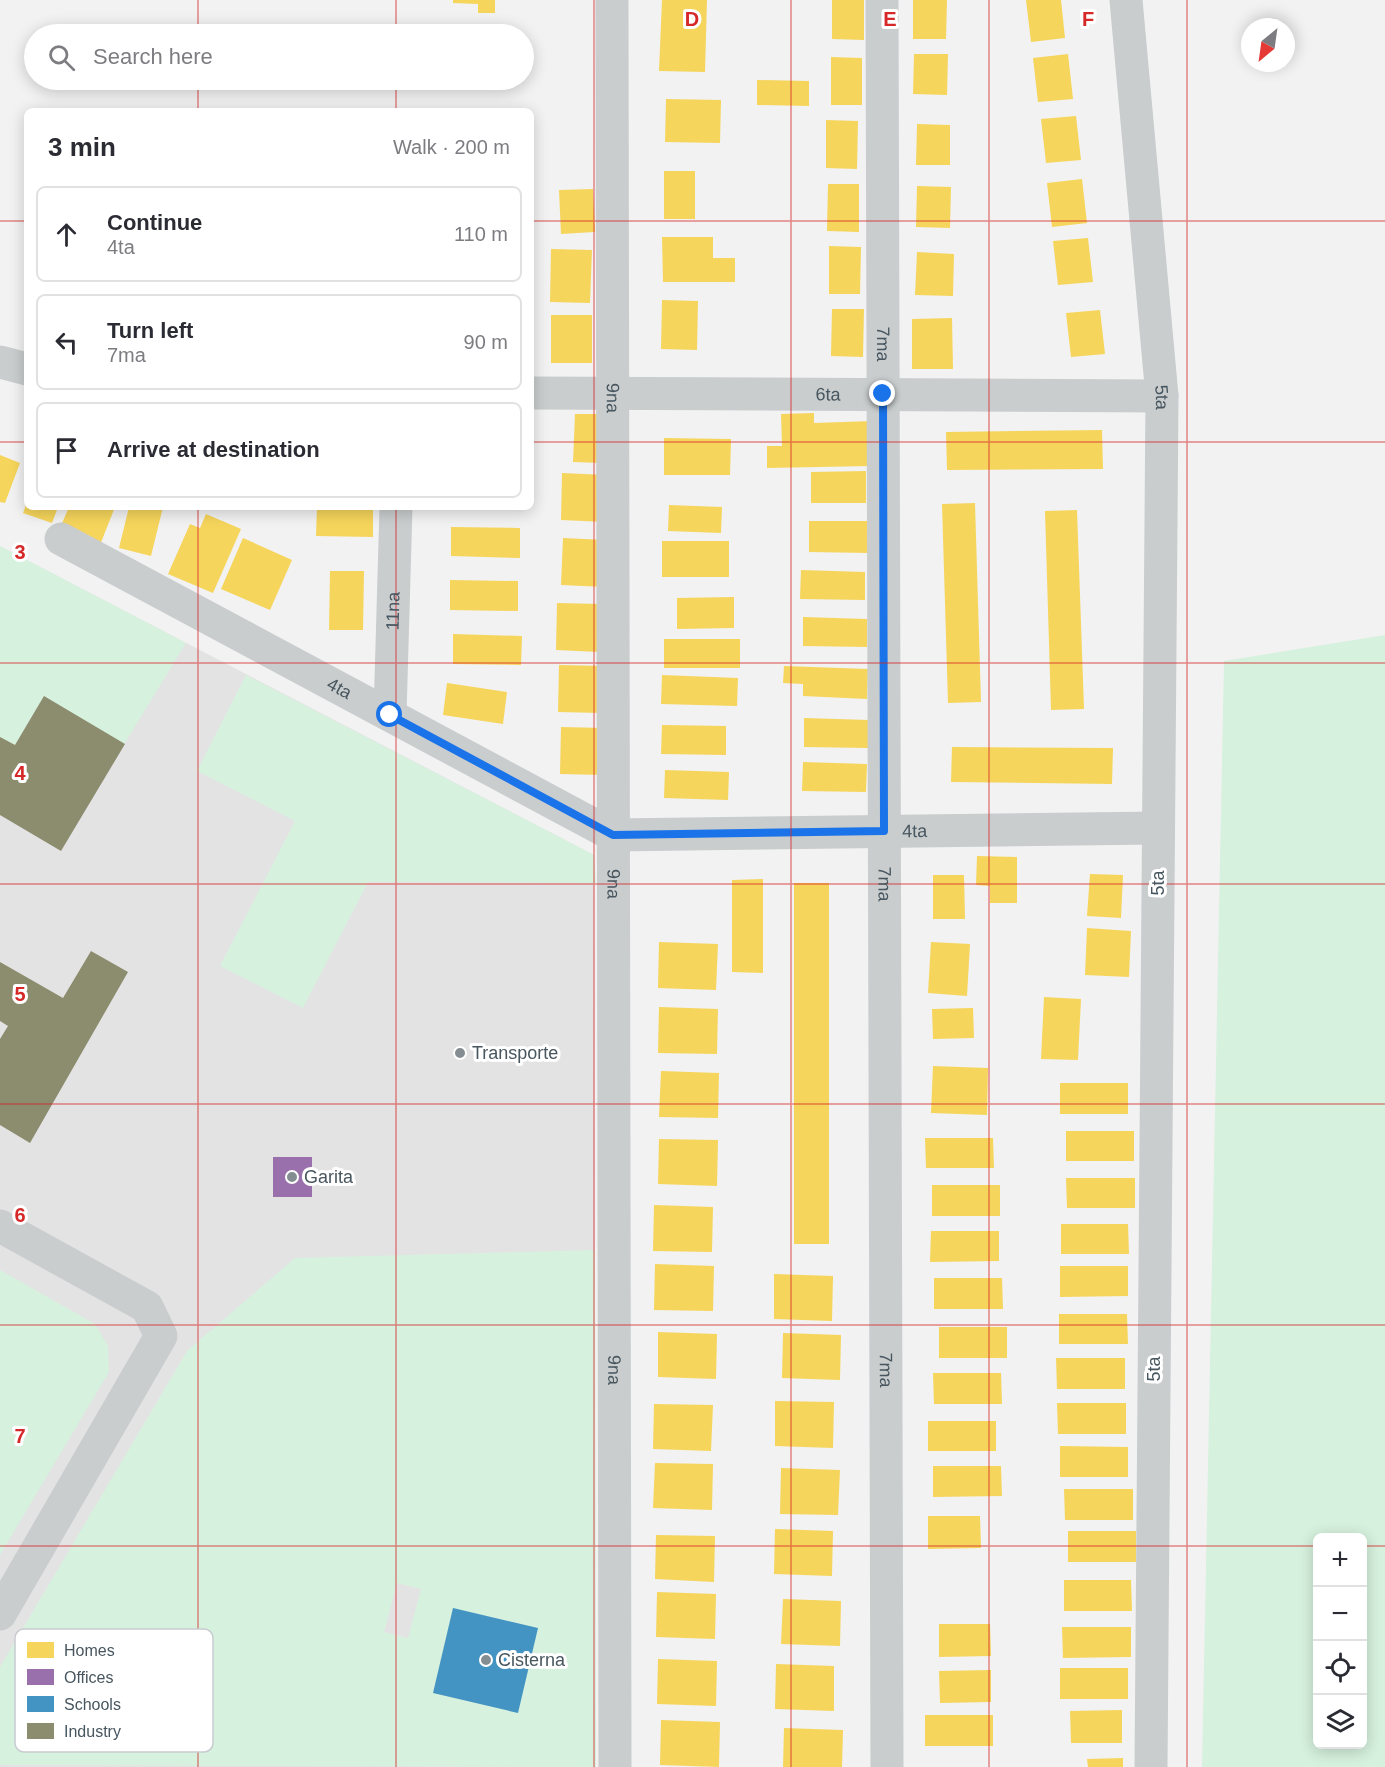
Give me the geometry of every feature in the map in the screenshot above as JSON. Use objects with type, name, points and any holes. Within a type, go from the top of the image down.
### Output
[{"type":"street","name":"9na","points":[[612,0],[615,1767]]},
{"type":"street","name":"7ma","points":[[882,0],[887,1767]]},
{"type":"street","name":"5ta","points":[[1126,0],[1162,396],[1151,1767]]},
{"type":"street","points":[[0,362],[24,368]]},
{"type":"street","name":"6ta","points":[[534,393],[1162,396]]},
{"type":"street","name":"11na","points":[[390,715],[396,510]]},
{"type":"street","name":"4ta","points":[[61,540],[613,835],[1158,828]]},
{"type":"street","points":[[0,1226],[147,1307],[161,1336],[0,1614]]},
{"type":"shaded area","points":[[0,546],[594,855],[596,1767],[0,1767]]},
{"type":"green space","points":[[0,546],[186,643],[123,746],[44,696],[15,745],[0,737]]},
{"type":"green space","points":[[1385,635],[1385,1767],[1202,1767],[1224,661]]},
{"type":"green space","points":[[246,675],[594,855],[596,883],[368,882],[303,1008],[220,966],[295,821],[197,771]]},
{"type":"green space","points":[[595,1250],[596,1767],[0,1765],[0,1667],[15,1642],[15,1752],[213,1752],[213,1629],[22,1629],[187,1351],[295,1258]],"holes":[[[397,1583],[421,1589],[408,1638],[384,1632]]]},
{"type":"green space","points":[[0,1270],[95,1324],[108,1346],[109,1372],[0,1555]]},
{"type":"building: Homes","points":[[453,0],[495,0],[495,13],[478,13],[478,4],[453,3]]},
{"type":"building: Homes","points":[[662,0],[707,0],[705,72],[659,71]]},
{"type":"building: Homes","points":[[832,0],[864,0],[864,40],[832,39]]},
{"type":"building: Homes","points":[[913,0],[947,0],[946,39],[913,39]]},
{"type":"building: Homes","points":[[1026,0],[1061,0],[1065,38],[1031,42]]},
{"type":"building: Homes","points":[[914,54],[948,54],[947,95],[913,94]]},
{"type":"building: Homes","points":[[1068,54],[1073,99],[1038,102],[1033,58]]},
{"type":"building: Homes","points":[[831,57],[862,58],[862,105],[831,105]]},
{"type":"building: Homes","points":[[757,80],[809,81],[809,106],[757,105]]},
{"type":"building: Homes","points":[[666,99],[721,100],[720,143],[665,142]]},
{"type":"building: Homes","points":[[1076,116],[1081,160],[1046,163],[1041,119]]},
{"type":"building: Homes","points":[[826,120],[858,121],[857,169],[826,168]]},
{"type":"building: Homes","points":[[917,124],[950,125],[950,165],[916,165]]},
{"type":"building: Homes","points":[[664,171],[695,171],[695,219],[664,219]]},
{"type":"building: Homes","points":[[1082,179],[1087,223],[1052,227],[1047,183]]},
{"type":"building: Homes","points":[[828,184],[859,184],[859,232],[827,231]]},
{"type":"building: Homes","points":[[917,186],[951,187],[950,228],[916,227]]},
{"type":"building: Homes","points":[[593,189],[595,232],[561,234],[559,190]]},
{"type":"building: Homes","points":[[662,237],[713,237],[713,258],[735,258],[735,282],[663,282]]},
{"type":"building: Homes","points":[[1088,238],[1093,282],[1058,285],[1053,241]]},
{"type":"building: Homes","points":[[829,246],[861,247],[860,294],[829,294]]},
{"type":"building: Homes","points":[[551,249],[592,250],[590,303],[550,302]]},
{"type":"building: Homes","points":[[917,252],[954,254],[953,296],[915,295]]},
{"type":"building: Homes","points":[[662,300],[698,301],[697,350],[661,349]]},
{"type":"building: Homes","points":[[832,309],[864,309],[863,357],[831,356]]},
{"type":"building: Homes","points":[[1100,310],[1105,354],[1071,357],[1066,313]]},
{"type":"building: Homes","points":[[551,315],[592,315],[592,363],[551,363]]},
{"type":"building: Homes","points":[[952,318],[953,369],[912,369],[912,319]]},
{"type":"building: Homes","points":[[814,413],[814,423],[872,421],[872,466],[767,468],[767,446],[782,446],[781,414]]},
{"type":"building: Homes","points":[[575,414],[603,414],[602,463],[573,462]]},
{"type":"building: Homes","points":[[1102,430],[1103,469],[947,470],[946,432]]},
{"type":"building: Homes","points":[[664,438],[731,439],[730,475],[664,475]]},
{"type":"building: Homes","points":[[0,455],[20,463],[5,503],[0,502]]},
{"type":"building: Homes","points":[[866,471],[866,503],[811,503],[811,472]]},
{"type":"building: Homes","points":[[562,473],[606,475],[605,522],[561,520]]},
{"type":"building: Homes","points":[[975,503],[981,702],[948,703],[942,504]]},
{"type":"building: Homes","points":[[669,505],[722,507],[721,533],[668,531]]},
{"type":"building: Homes","points":[[24,510],[57,510],[52,523],[23,513]]},
{"type":"building: Homes","points":[[68,510],[114,510],[100,545],[60,528]]},
{"type":"building: Homes","points":[[128,510],[162,510],[151,556],[119,548]]},
{"type":"building: Homes","points":[[317,510],[373,510],[373,537],[316,536]]},
{"type":"building: Homes","points":[[1077,510],[1084,709],[1051,710],[1045,511]]},
{"type":"building: Homes","points":[[206,514],[241,529],[213,593],[168,574],[190,524],[200,528]]},
{"type":"building: Homes","points":[[809,521],[868,521],[868,553],[809,552]]},
{"type":"building: Homes","points":[[451,527],[520,528],[520,558],[451,556]]},
{"type":"building: Homes","points":[[243,538],[292,560],[270,610],[221,589]]},
{"type":"building: Homes","points":[[563,538],[606,540],[605,587],[561,585]]},
{"type":"building: Homes","points":[[662,541],[729,541],[729,577],[662,577]]},
{"type":"building: Homes","points":[[801,570],[865,572],[865,600],[800,599]]},
{"type":"building: Homes","points":[[330,571],[364,571],[363,630],[329,630]]},
{"type":"building: Homes","points":[[450,580],[518,581],[518,611],[450,610]]},
{"type":"building: Homes","points":[[734,597],[734,628],[677,629],[677,598]]},
{"type":"building: Homes","points":[[557,603],[601,604],[599,652],[556,650]]},
{"type":"building: Homes","points":[[803,617],[867,619],[867,647],[803,646]]},
{"type":"building: Homes","points":[[453,634],[522,636],[521,665],[453,664]]},
{"type":"building: Homes","points":[[664,639],[740,639],[740,668],[664,668]]},
{"type":"building: Homes","points":[[559,665],[603,666],[601,713],[558,712]]},
{"type":"building: Homes","points":[[784,666],[868,669],[867,699],[803,696],[803,684],[783,683]]},
{"type":"building: Homes","points":[[662,675],[738,678],[737,706],[661,704]]},
{"type":"building: Homes","points":[[447,683],[507,692],[503,724],[443,715]]},
{"type":"building: Homes","points":[[804,718],[869,720],[868,748],[804,747]]},
{"type":"building: Homes","points":[[662,725],[726,726],[726,755],[661,754]]},
{"type":"building: Homes","points":[[561,727],[605,728],[604,775],[560,774]]},
{"type":"building: Homes","points":[[952,747],[1113,748],[1112,784],[951,782]]},
{"type":"building: Homes","points":[[803,762],[867,764],[866,792],[802,791]]},
{"type":"building: Homes","points":[[665,770],[729,772],[728,800],[664,798]]},
{"type":"building: Homes","points":[[977,856],[1017,857],[1017,903],[990,903],[990,886],[976,885]]},
{"type":"building: Homes","points":[[1090,874],[1123,875],[1121,918],[1087,916]]},
{"type":"building: Homes","points":[[933,875],[964,875],[965,919],[933,919]]},
{"type":"building: Homes","points":[[763,879],[763,973],[732,972],[732,880]]},
{"type":"building: Homes","points":[[794,883],[829,883],[829,1244],[794,1244]]},
{"type":"building: Homes","points":[[1087,928],[1131,931],[1129,977],[1085,975]]},
{"type":"building: Homes","points":[[659,942],[718,944],[716,990],[658,988]]},
{"type":"building: Homes","points":[[931,942],[970,944],[967,996],[928,993]]},
{"type":"building: Homes","points":[[1044,997],[1081,999],[1078,1060],[1041,1059]]},
{"type":"building: Homes","points":[[659,1007],[718,1009],[717,1054],[658,1053]]},
{"type":"building: Homes","points":[[973,1008],[974,1038],[933,1039],[932,1009]]},
{"type":"building: Homes","points":[[933,1066],[988,1068],[987,1115],[931,1113]]},
{"type":"building: Homes","points":[[661,1071],[719,1073],[718,1118],[659,1117]]},
{"type":"building: Homes","points":[[1060,1083],[1128,1083],[1128,1114],[1060,1114]]},
{"type":"building: Homes","points":[[1066,1131],[1134,1131],[1134,1161],[1066,1161]]},
{"type":"building: Homes","points":[[925,1138],[993,1138],[994,1168],[926,1168]]},
{"type":"building: Homes","points":[[659,1139],[718,1140],[717,1186],[658,1184]]},
{"type":"building: Homes","points":[[1066,1178],[1135,1178],[1135,1208],[1067,1208]]},
{"type":"building: Homes","points":[[932,1185],[1000,1185],[1000,1216],[932,1216]]},
{"type":"building: Homes","points":[[654,1205],[713,1207],[712,1252],[653,1251]]},
{"type":"building: Homes","points":[[1061,1224],[1128,1224],[1129,1254],[1061,1254]]},
{"type":"building: Homes","points":[[931,1231],[999,1231],[999,1261],[930,1262]]},
{"type":"building: Homes","points":[[655,1264],[714,1266],[713,1311],[654,1310]]},
{"type":"building: Homes","points":[[1060,1266],[1128,1266],[1128,1296],[1060,1297]]},
{"type":"building: Homes","points":[[774,1274],[833,1276],[832,1321],[774,1319]]},
{"type":"building: Homes","points":[[934,1278],[1002,1278],[1003,1309],[934,1309]]},
{"type":"building: Homes","points":[[1059,1314],[1127,1314],[1128,1344],[1059,1344]]},
{"type":"building: Homes","points":[[939,1327],[1007,1327],[1007,1358],[939,1358]]},
{"type":"building: Homes","points":[[658,1332],[717,1334],[716,1379],[658,1377]]},
{"type":"building: Homes","points":[[783,1333],[841,1335],[840,1380],[782,1378]]},
{"type":"building: Homes","points":[[1056,1358],[1125,1358],[1125,1389],[1057,1389]]},
{"type":"building: Homes","points":[[933,1373],[1001,1373],[1002,1404],[934,1404]]},
{"type":"building: Homes","points":[[775,1401],[834,1402],[833,1448],[775,1446]]},
{"type":"building: Homes","points":[[1057,1403],[1126,1403],[1126,1434],[1058,1434]]},
{"type":"building: Homes","points":[[654,1404],[713,1405],[711,1451],[653,1449]]},
{"type":"building: Homes","points":[[928,1421],[996,1421],[996,1451],[928,1451]]},
{"type":"building: Homes","points":[[1060,1446],[1128,1447],[1128,1477],[1060,1477]]},
{"type":"building: Homes","points":[[655,1463],[713,1464],[712,1510],[653,1508]]},
{"type":"building: Homes","points":[[933,1466],[1001,1466],[1002,1496],[933,1497]]},
{"type":"building: Homes","points":[[781,1468],[840,1470],[838,1515],[780,1514]]},
{"type":"building: Homes","points":[[1064,1489],[1133,1489],[1133,1520],[1065,1520]]},
{"type":"building: Homes","points":[[928,1516],[980,1516],[981,1548],[928,1549]]},
{"type":"building: Homes","points":[[775,1529],[833,1531],[832,1576],[774,1574]]},
{"type":"building: Homes","points":[[1068,1531],[1136,1531],[1136,1562],[1068,1562]]},
{"type":"building: Homes","points":[[656,1535],[715,1536],[714,1582],[655,1579]]},
{"type":"building: Homes","points":[[1064,1580],[1131,1580],[1132,1611],[1064,1611]]},
{"type":"building: Homes","points":[[657,1592],[716,1594],[715,1639],[656,1637]]},
{"type":"building: Homes","points":[[783,1599],[841,1601],[840,1646],[781,1644]]},
{"type":"building: Homes","points":[[939,1624],[990,1624],[991,1656],[939,1657]]},
{"type":"building: Homes","points":[[1062,1627],[1131,1627],[1131,1657],[1063,1658]]},
{"type":"building: Homes","points":[[658,1659],[717,1661],[716,1706],[657,1704]]},
{"type":"building: Homes","points":[[776,1664],[834,1666],[834,1711],[775,1709]]},
{"type":"building: Homes","points":[[1060,1668],[1128,1668],[1128,1699],[1060,1699]]},
{"type":"building: Homes","points":[[991,1670],[991,1702],[940,1703],[939,1671]]},
{"type":"building: Homes","points":[[1122,1710],[1122,1743],[1071,1743],[1070,1711]]},
{"type":"building: Homes","points":[[925,1715],[993,1715],[993,1746],[925,1746]]},
{"type":"building: Homes","points":[[661,1720],[720,1722],[719,1767],[660,1765]]},
{"type":"building: Homes","points":[[784,1728],[843,1730],[842,1767],[783,1767]]},
{"type":"building: Homes","points":[[1123,1758],[1123,1767],[1088,1767],[1087,1759]]},
{"type":"building: Offices","name":"Garita","points":[[273,1157],[312,1157],[312,1197],[273,1197]]},
{"type":"building: Schools","name":"Cisterna","points":[[453,1608],[538,1628],[518,1713],[433,1693]]},
{"type":"building: Industry","points":[[44,696],[125,744],[61,851],[0,815],[0,737],[15,745]]},
{"type":"building: Industry","points":[[91,951],[128,972],[30,1143],[0,1125],[0,1039],[8,1026],[0,1021],[0,962],[63,998]]},
{"type":"place","name":"Transporte","points":[[460,1053]]},
{"type":"place","name":"Garita","points":[[292,1177]]},
{"type":"place","name":"Cisterna","points":[[486,1660]]},
{"type":"route","points":[[390,715],[613,835],[884,831],[883,394]]}]
